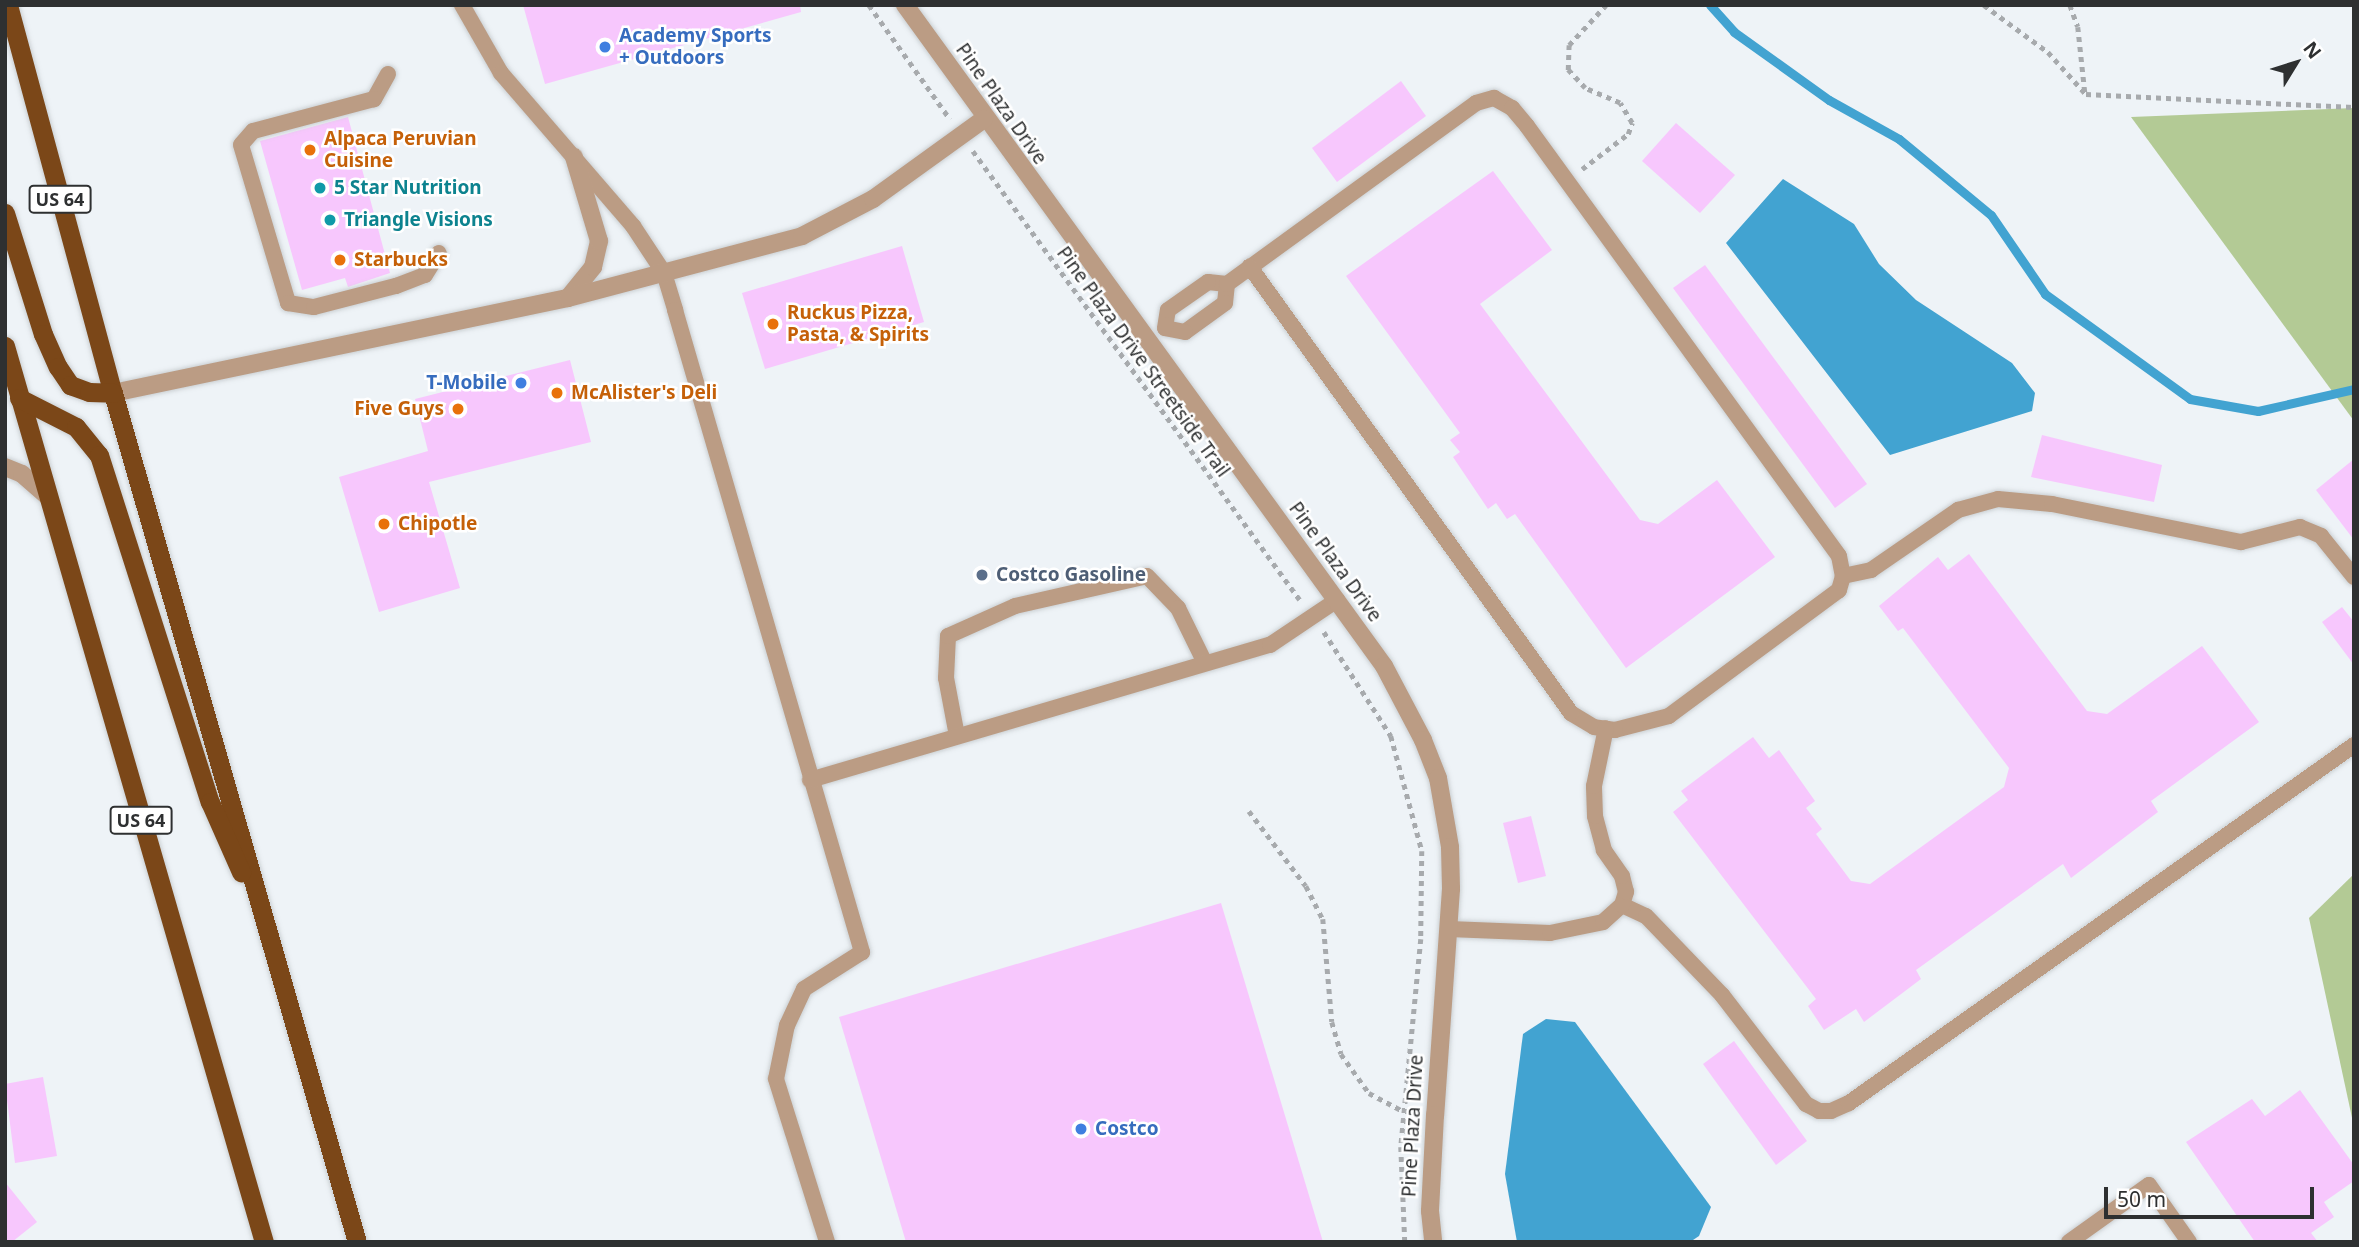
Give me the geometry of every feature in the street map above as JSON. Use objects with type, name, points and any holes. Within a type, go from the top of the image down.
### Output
[{"type":"highway","name":"US 64","points":[[8,5],[113,393],[356,1242]]},
{"type":"highway","points":[[5,213],[43,334],[58,367],[71,385],[89,392],[113,393]]},
{"type":"highway","name":"US 64","points":[[5,346],[12,400],[47,496],[264,1242]]},
{"type":"highway","points":[[12,400],[76,427],[99,455],[210,802],[267,926]]},
{"type":"street","name":"Pine Plaza Drive","points":[[905,5],[984,119],[1337,600],[1408,705],[1438,778],[1450,847],[1449,929],[1431,1197],[1433,1242]]},
{"type":"street","points":[[113,393],[568,298],[766,247],[826,225],[873,199],[984,119]]},
{"type":"street","points":[[568,298],[593,267],[599,241],[574,158]]},
{"type":"street","points":[[5,467],[22,474],[47,496]]},
{"type":"lane","points":[[462,5],[501,73],[633,226],[664,273],[862,952],[804,989],[786,1025],[776,1079],[827,1242]]},
{"type":"lane","points":[[388,74],[373,99],[253,131],[241,145],[288,303],[314,307],[396,286],[425,275],[439,253]]},
{"type":"lane","points":[[1165,328],[1168,310],[1208,282],[1227,284],[1250,267],[1476,103],[1494,98],[1512,108],[1839,556],[1843,576],[1839,590],[1822,606],[1669,716],[1606,728],[1571,713],[1250,267]]},
{"type":"lane","points":[[1146,341],[1165,328],[1185,332],[1225,303],[1227,284]]},
{"type":"lane","points":[[1843,576],[1871,570],[1958,510],[1998,499],[2052,504],[2241,542],[2300,527],[2320,536],[2354,578]]},
{"type":"lane","points":[[957,736],[946,678],[948,636],[1015,606],[1147,576],[1178,608],[1205,663]]},
{"type":"lane","points":[[810,780],[1270,645],[1337,600]]},
{"type":"lane","points":[[1449,929],[1550,933],[1603,922],[1622,905],[1626,892],[1622,876],[1604,850],[1595,816],[1594,786],[1606,728]]},
{"type":"lane","points":[[1622,905],[1646,916],[1722,995],[1806,1104],[1819,1111],[1832,1111],[1849,1103],[2354,745]]},
{"type":"lane","points":[[2069,1242],[2149,1185],[2189,1242]]},
{"type":"path","points":[[869,5],[944,111]]},
{"type":"path","points":[[1566,180],[1628,134],[1632,122],[1620,103],[1585,88],[1568,70],[1566,52],[1581,31],[1606,5]]},
{"type":"path","points":[[1984,5],[2048,52],[2086,94],[2354,107]]},
{"type":"path","points":[[2070,5],[2078,27],[2086,94]]},
{"type":"path","name":"Pine Plaza Drive Streetside Trail","points":[[981,162],[1283,578]]},
{"type":"path","points":[[1334,646],[1391,736],[1422,851],[1421,939],[1399,1184],[1405,1242]]},
{"type":"path","points":[[1248,811],[1306,886],[1323,919],[1331,1012],[1341,1054],[1369,1093],[1404,1112]]},
{"type":"green space","points":[[2354,108],[2354,421],[2131,117]]},
{"type":"green space","points":[[2354,874],[2354,1127],[2309,918]]},
{"type":"water","points":[[1783,179],[1854,224],[1879,264],[1916,300],[2012,363],[2035,393],[2032,411],[1890,455],[1726,243]]},
{"type":"water","points":[[1546,1019],[1575,1022],[1711,1207],[1699,1236],[1690,1242],[1517,1242],[1505,1174],[1523,1034]]},
{"type":"building","name":"Academy Sports + Outdoors","points":[[523,5],[800,5],[801,12],[545,84]]},
{"type":"building","points":[[1401,81],[1426,116],[1337,182],[1312,148]]},
{"type":"building","points":[[348,117],[390,273],[348,287],[345,278],[302,290],[260,141]]},
{"type":"building","points":[[1676,123],[1735,175],[1700,213],[1642,161]]},
{"type":"building","points":[[1493,171],[1552,250],[1480,304],[1640,520],[1658,524],[1717,480],[1775,557],[1626,668],[1515,514],[1507,519],[1496,503],[1488,509],[1453,457],[1460,452],[1450,440],[1460,433],[1346,276]]},
{"type":"building","points":[[902,246],[924,322],[765,369],[742,293]]},
{"type":"building","points":[[1705,265],[1867,484],[1835,508],[1673,288]]},
{"type":"building","points":[[570,360],[591,442],[429,482],[460,588],[379,612],[339,477],[428,451],[415,399]]},
{"type":"building","points":[[2042,435],[2162,465],[2154,502],[2031,477]]},
{"type":"building","points":[[2354,459],[2354,540],[2316,490]]},
{"type":"building","points":[[1969,554],[2087,711],[2107,714],[2202,646],[2259,722],[2151,801],[2158,812],[2071,878],[2063,864],[1916,970],[1921,979],[1864,1022],[1856,1009],[1824,1030],[1808,1006],[1816,999],[1673,812],[1688,800],[1681,791],[1753,737],[1769,758],[1779,750],[1815,801],[1806,808],[1822,829],[1816,834],[1851,881],[1870,884],[2004,787],[2009,768],[1903,628],[1898,631],[1879,606],[1938,557],[1948,570]]},
{"type":"building","points":[[2342,607],[2354,622],[2354,665],[2322,622]]},
{"type":"building","points":[[1531,816],[1546,876],[1518,883],[1503,823]]},
{"type":"building","name":"Costco","points":[[1221,903],[1323,1242],[906,1242],[839,1017]]},
{"type":"building","points":[[1734,1041],[1807,1141],[1776,1165],[1703,1064]]},
{"type":"building","points":[[43,1077],[57,1156],[15,1163],[5,1084]]},
{"type":"building","points":[[2300,1090],[2354,1165],[2354,1181],[2324,1202],[2334,1217],[2311,1233],[2318,1242],[2255,1242],[2186,1142],[2252,1099],[2265,1116]]},
{"type":"building","points":[[5,1182],[37,1222],[12,1242],[5,1242]]},
{"type":"waterway","points":[[1710,5],[1734,32],[1829,100],[1899,139],[1991,215],[2045,294],[2190,399],[2258,411],[2354,389]]},
{"type":"place","name":"Academy Sports + Outdoors","points":[[605,47]]},
{"type":"place","name":"Alpaca Peruvian Cuisine","points":[[310,150]]},
{"type":"place","name":"5 Star Nutrition","points":[[320,188]]},
{"type":"place","name":"Triangle Visions","points":[[330,220]]},
{"type":"place","name":"Starbucks","points":[[340,260]]},
{"type":"place","name":"Ruckus Pizza, Pasta, & Spirits","points":[[773,324]]},
{"type":"place","name":"T-Mobile","points":[[521,383]]},
{"type":"place","name":"McAlister's Deli","points":[[557,393]]},
{"type":"place","name":"Five Guys","points":[[458,409]]},
{"type":"place","name":"Chipotle","points":[[384,524]]},
{"type":"place","name":"Costco Gasoline","points":[[982,575]]},
{"type":"place","name":"Costco","points":[[1081,1129]]}]
